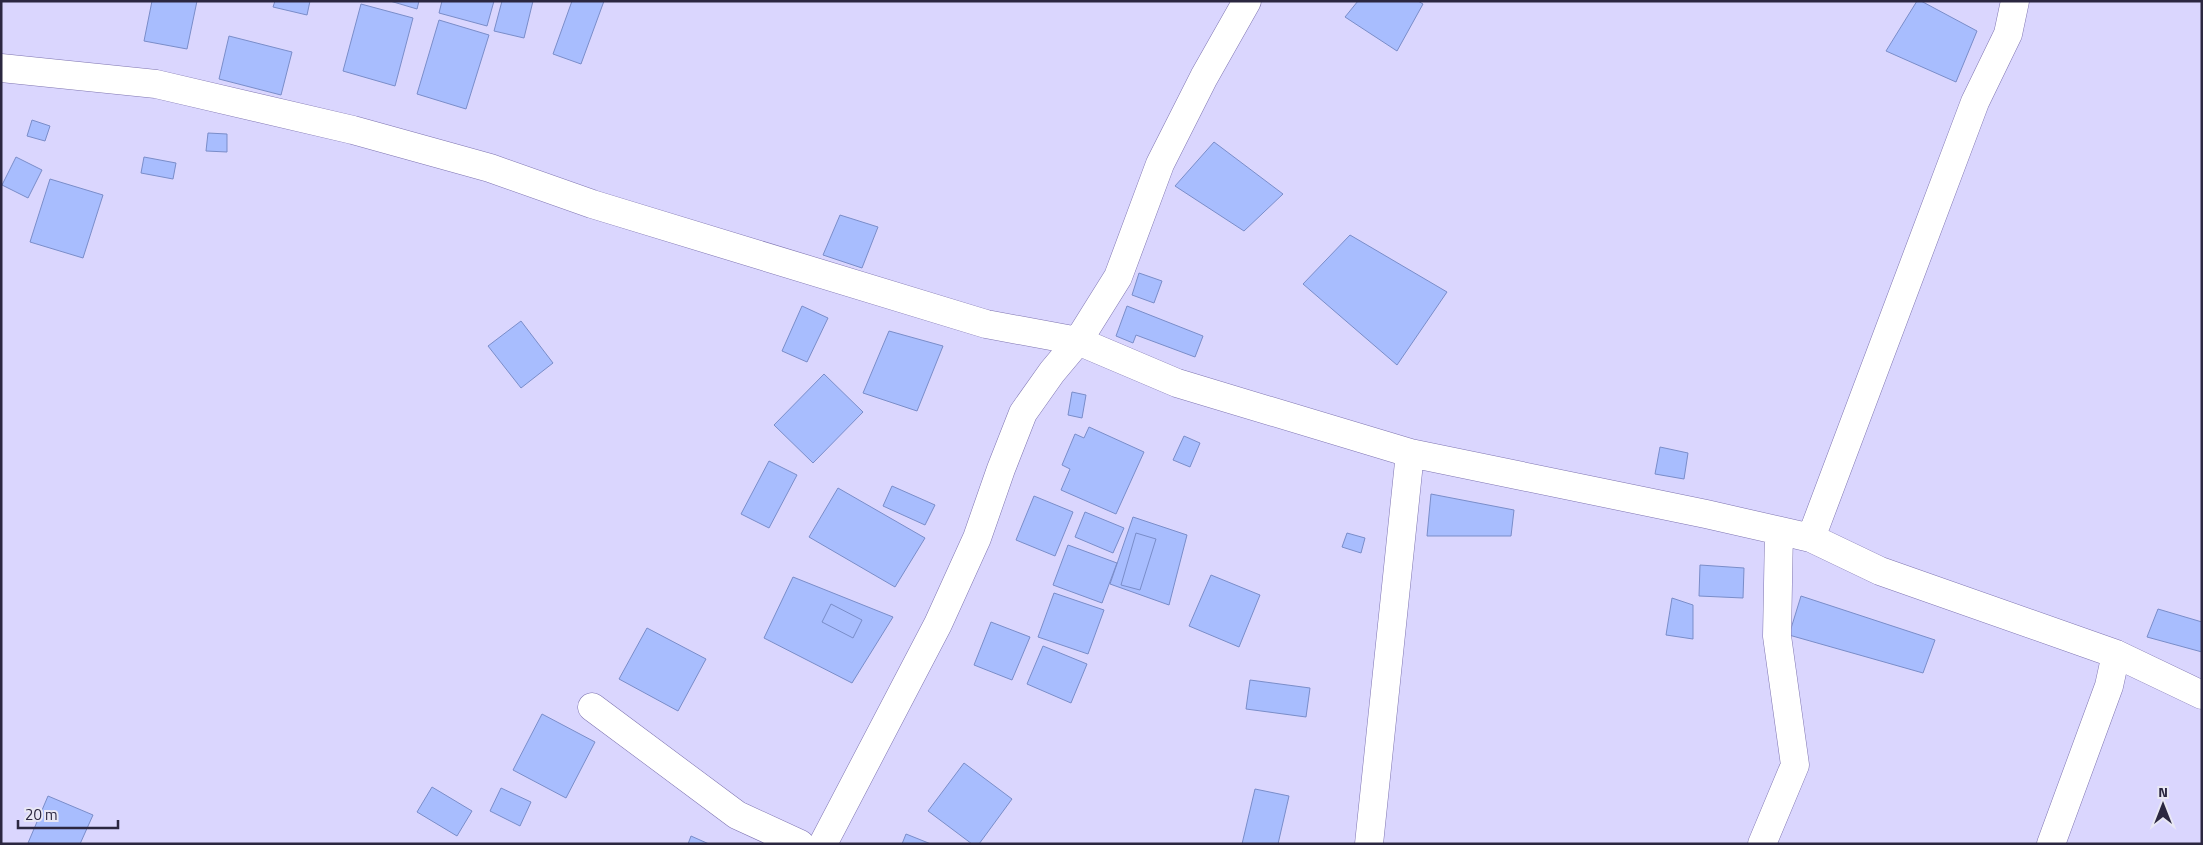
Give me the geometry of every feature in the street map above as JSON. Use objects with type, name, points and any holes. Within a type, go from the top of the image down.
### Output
[{"type":"street","points":[[823,844],[938,624],[977,538],[1001,469],[1024,413],[1052,372],[1078,341],[1118,277],[1160,164],[1204,77],[1247,1]]},
{"type":"street","points":[[1811,538],[1975,102],[2008,34],[2014,1]]},
{"type":"street","points":[[1,68],[156,84],[353,130],[490,168],[592,204],[986,324],[1078,341],[1177,383],[1410,453],[1706,514],[1811,538],[1880,571],[2116,654],[2202,694]]},
{"type":"street","points":[[1369,844],[1410,453]]},
{"type":"street","points":[[1762,844],[1795,765],[1777,636],[1779,531]]},
{"type":"street","points":[[2051,844],[2109,686],[2116,654]]},
{"type":"street","points":[[592,708],[737,815],[800,844]]},
{"type":"building","points":[[152,1],[197,1],[187,49],[144,41]]},
{"type":"building","points":[[275,1],[310,1],[307,15],[273,7]]},
{"type":"building","points":[[390,1],[419,1],[417,9]]},
{"type":"building","points":[[442,1],[494,1],[487,26],[439,13]]},
{"type":"building","points":[[502,1],[533,1],[524,38],[494,31]]},
{"type":"building","points":[[572,1],[604,1],[581,64],[553,54]]},
{"type":"building","points":[[1358,1],[1418,1],[1423,4],[1397,51],[1345,17]]},
{"type":"building","points":[[1917,1],[1921,1],[1977,31],[1956,82],[1886,51]]},
{"type":"building","points":[[361,4],[413,18],[395,86],[343,71]]},
{"type":"building","points":[[439,20],[489,35],[466,109],[417,94]]},
{"type":"building","points":[[229,36],[292,52],[281,95],[219,79]]},
{"type":"building","points":[[32,120],[50,126],[45,141],[27,136]]},
{"type":"building","points":[[208,133],[227,134],[227,152],[206,151]]},
{"type":"building","points":[[1214,142],[1283,194],[1244,231],[1175,186]]},
{"type":"building","points":[[16,157],[42,170],[28,198],[2,185]]},
{"type":"building","points":[[144,157],[176,163],[173,179],[141,173]]},
{"type":"building","points":[[50,179],[103,195],[83,258],[30,242]]},
{"type":"building","points":[[840,215],[878,227],[862,268],[823,255]]},
{"type":"building","points":[[1350,235],[1447,292],[1397,365],[1303,284]]},
{"type":"building","points":[[1139,273],[1162,281],[1154,303],[1132,295]]},
{"type":"building","points":[[802,306],[828,318],[807,362],[782,351]]},
{"type":"building","points":[[1127,306],[1203,336],[1195,357],[1136,335],[1133,343],[1116,336]]},
{"type":"building","points":[[521,321],[553,363],[521,388],[488,346]]},
{"type":"building","points":[[889,331],[943,346],[917,411],[863,393]]},
{"type":"building","points":[[824,374],[863,412],[813,463],[774,425]]},
{"type":"building","points":[[1072,392],[1086,395],[1082,418],[1068,415]]},
{"type":"building","points":[[1089,427],[1144,452],[1116,514],[1061,490],[1070,469],[1062,465],[1075,434],[1084,438]]},
{"type":"building","points":[[1184,436],[1200,443],[1190,467],[1173,460]]},
{"type":"building","points":[[1660,447],[1688,453],[1684,479],[1655,474]]},
{"type":"building","points":[[769,461],[797,475],[769,528],[741,514]]},
{"type":"building","points":[[892,486],[935,505],[925,525],[883,506]]},
{"type":"building","points":[[838,488],[925,538],[895,587],[809,537]]},
{"type":"building","points":[[1431,494],[1514,510],[1511,536],[1427,536]]},
{"type":"building","points":[[1034,496],[1073,512],[1055,556],[1016,540]]},
{"type":"building","points":[[1085,512],[1124,528],[1113,553],[1075,537]]},
{"type":"building","points":[[1133,517],[1187,535],[1169,605],[1110,584]]},
{"type":"building","points":[[1136,533],[1156,539],[1140,590],[1121,585]]},
{"type":"building","points":[[1347,533],[1365,538],[1361,553],[1342,547]]},
{"type":"building","points":[[1068,545],[1117,563],[1102,603],[1053,585]]},
{"type":"building","points":[[1700,565],[1744,568],[1743,598],[1699,596]]},
{"type":"building","points":[[1211,575],[1260,595],[1239,647],[1189,626]]},
{"type":"building","points":[[793,577],[893,617],[852,683],[764,638]]},
{"type":"building","points":[[1054,593],[1104,610],[1088,654],[1038,637]]},
{"type":"building","points":[[1801,596],[1935,640],[1923,673],[1789,635]]},
{"type":"building","points":[[1672,598],[1693,605],[1693,639],[1666,635]]},
{"type":"building","points":[[831,604],[862,620],[853,638],[822,622]]},
{"type":"building","points":[[2158,609],[2202,622],[2202,652],[2147,637]]},
{"type":"building","points":[[991,622],[1030,637],[1012,680],[974,665]]},
{"type":"building","points":[[647,628],[706,659],[678,711],[619,679]]},
{"type":"building","points":[[1043,646],[1087,664],[1071,703],[1027,684]]},
{"type":"building","points":[[1250,680],[1310,688],[1306,717],[1246,709]]},
{"type":"building","points":[[542,714],[595,742],[566,798],[513,770]]},
{"type":"building","points":[[964,763],[1012,799],[979,844],[972,844],[928,811]]},
{"type":"building","points":[[432,787],[472,811],[457,836],[417,812]]},
{"type":"building","points":[[501,788],[531,802],[520,826],[490,811]]},
{"type":"building","points":[[1255,789],[1289,796],[1278,844],[1242,844]]},
{"type":"building","points":[[48,796],[93,815],[80,844],[28,843]]},
{"type":"building","points":[[906,834],[931,844],[902,844]]},
{"type":"building","points":[[691,836],[709,844],[688,844]]}]
